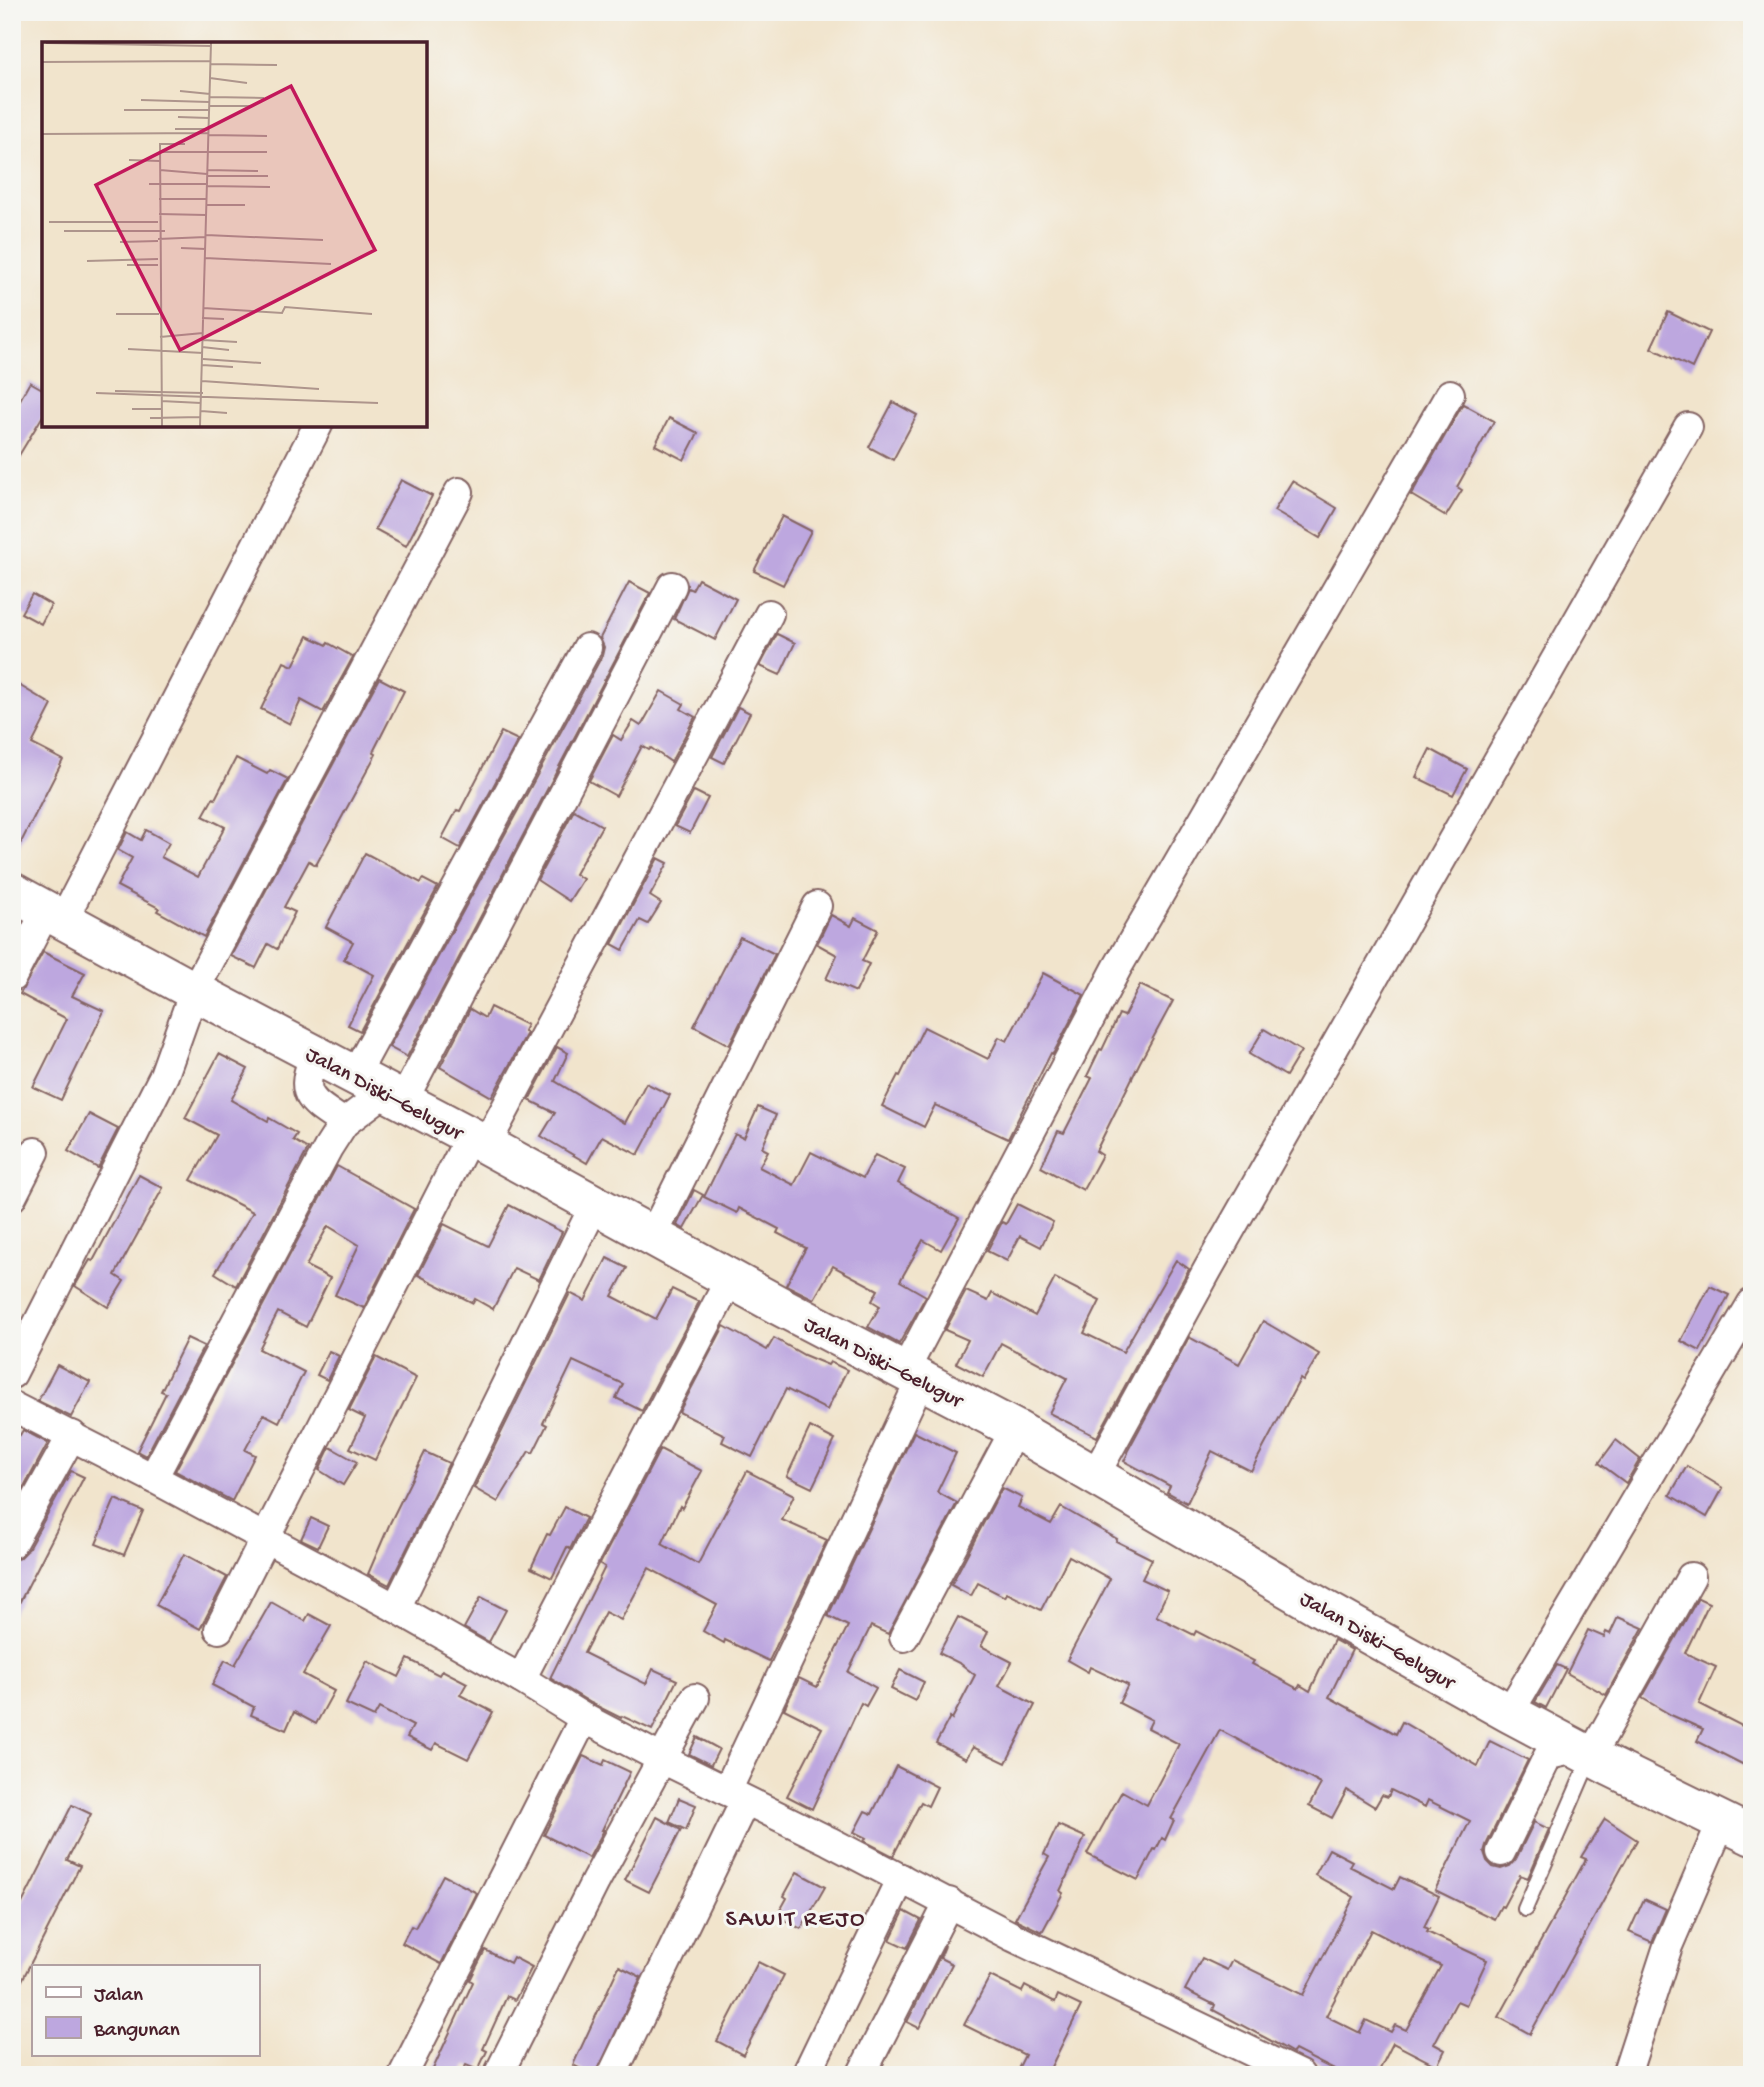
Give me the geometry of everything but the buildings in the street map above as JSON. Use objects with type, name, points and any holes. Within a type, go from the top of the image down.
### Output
[{"type":"main road","name":"Jalan Diski–Gelugur","points":[[12,892],[730,1279],[1015,1429],[1320,1607],[1509,1713],[1737,1829]]},
{"type":"street","points":[[612,2075],[736,1796],[912,1375],[1117,968],[1450,394]]},
{"type":"street","points":[[12,977],[54,915],[317,427]]},
{"type":"street","points":[[1096,1475],[1208,1269],[1688,427]]},
{"type":"street","points":[[12,1374],[164,1075],[194,992],[459,492]]},
{"type":"street","points":[[153,1478],[344,1123],[381,1089],[672,586]]},
{"type":"street","points":[[219,1629],[477,1141],[769,614]]},
{"type":"street","points":[[381,1089],[587,648]]},
{"type":"street","points":[[652,1237],[817,906]]},
{"type":"street","points":[[315,1055],[307,1074],[308,1094],[315,1103],[344,1123]]},
{"type":"street","points":[[12,1197],[35,1152]]},
{"type":"street","points":[[397,1608],[594,1206]]},
{"type":"street","points":[[521,1679],[730,1279]]},
{"type":"street","points":[[1509,1713],[1752,1303]]},
{"type":"street","points":[[12,1406],[72,1435],[397,1608],[584,1717],[662,1759],[949,1902],[1013,1937],[1300,2075]]},
{"type":"street","points":[[904,1637],[1015,1429]]},
{"type":"street","points":[[12,1543],[72,1435]]},
{"type":"street","points":[[1501,1853],[1547,1758],[1553,1754],[1583,1752],[1691,1577]]},
{"type":"street","points":[[498,2075],[595,1882],[695,1698]]},
{"type":"street","points":[[403,2075],[584,1717]]},
{"type":"street","points":[[1626,2075],[1668,1947],[1737,1829]]},
{"type":"street","points":[[806,2075],[901,1878]]},
{"type":"street","points":[[861,2075],[949,1902]]},
{"type":"lane","points":[[1525,1909],[1583,1752]]},
{"type":"district","name":"SAWIT REJO","points":[[796,1917]]}]
